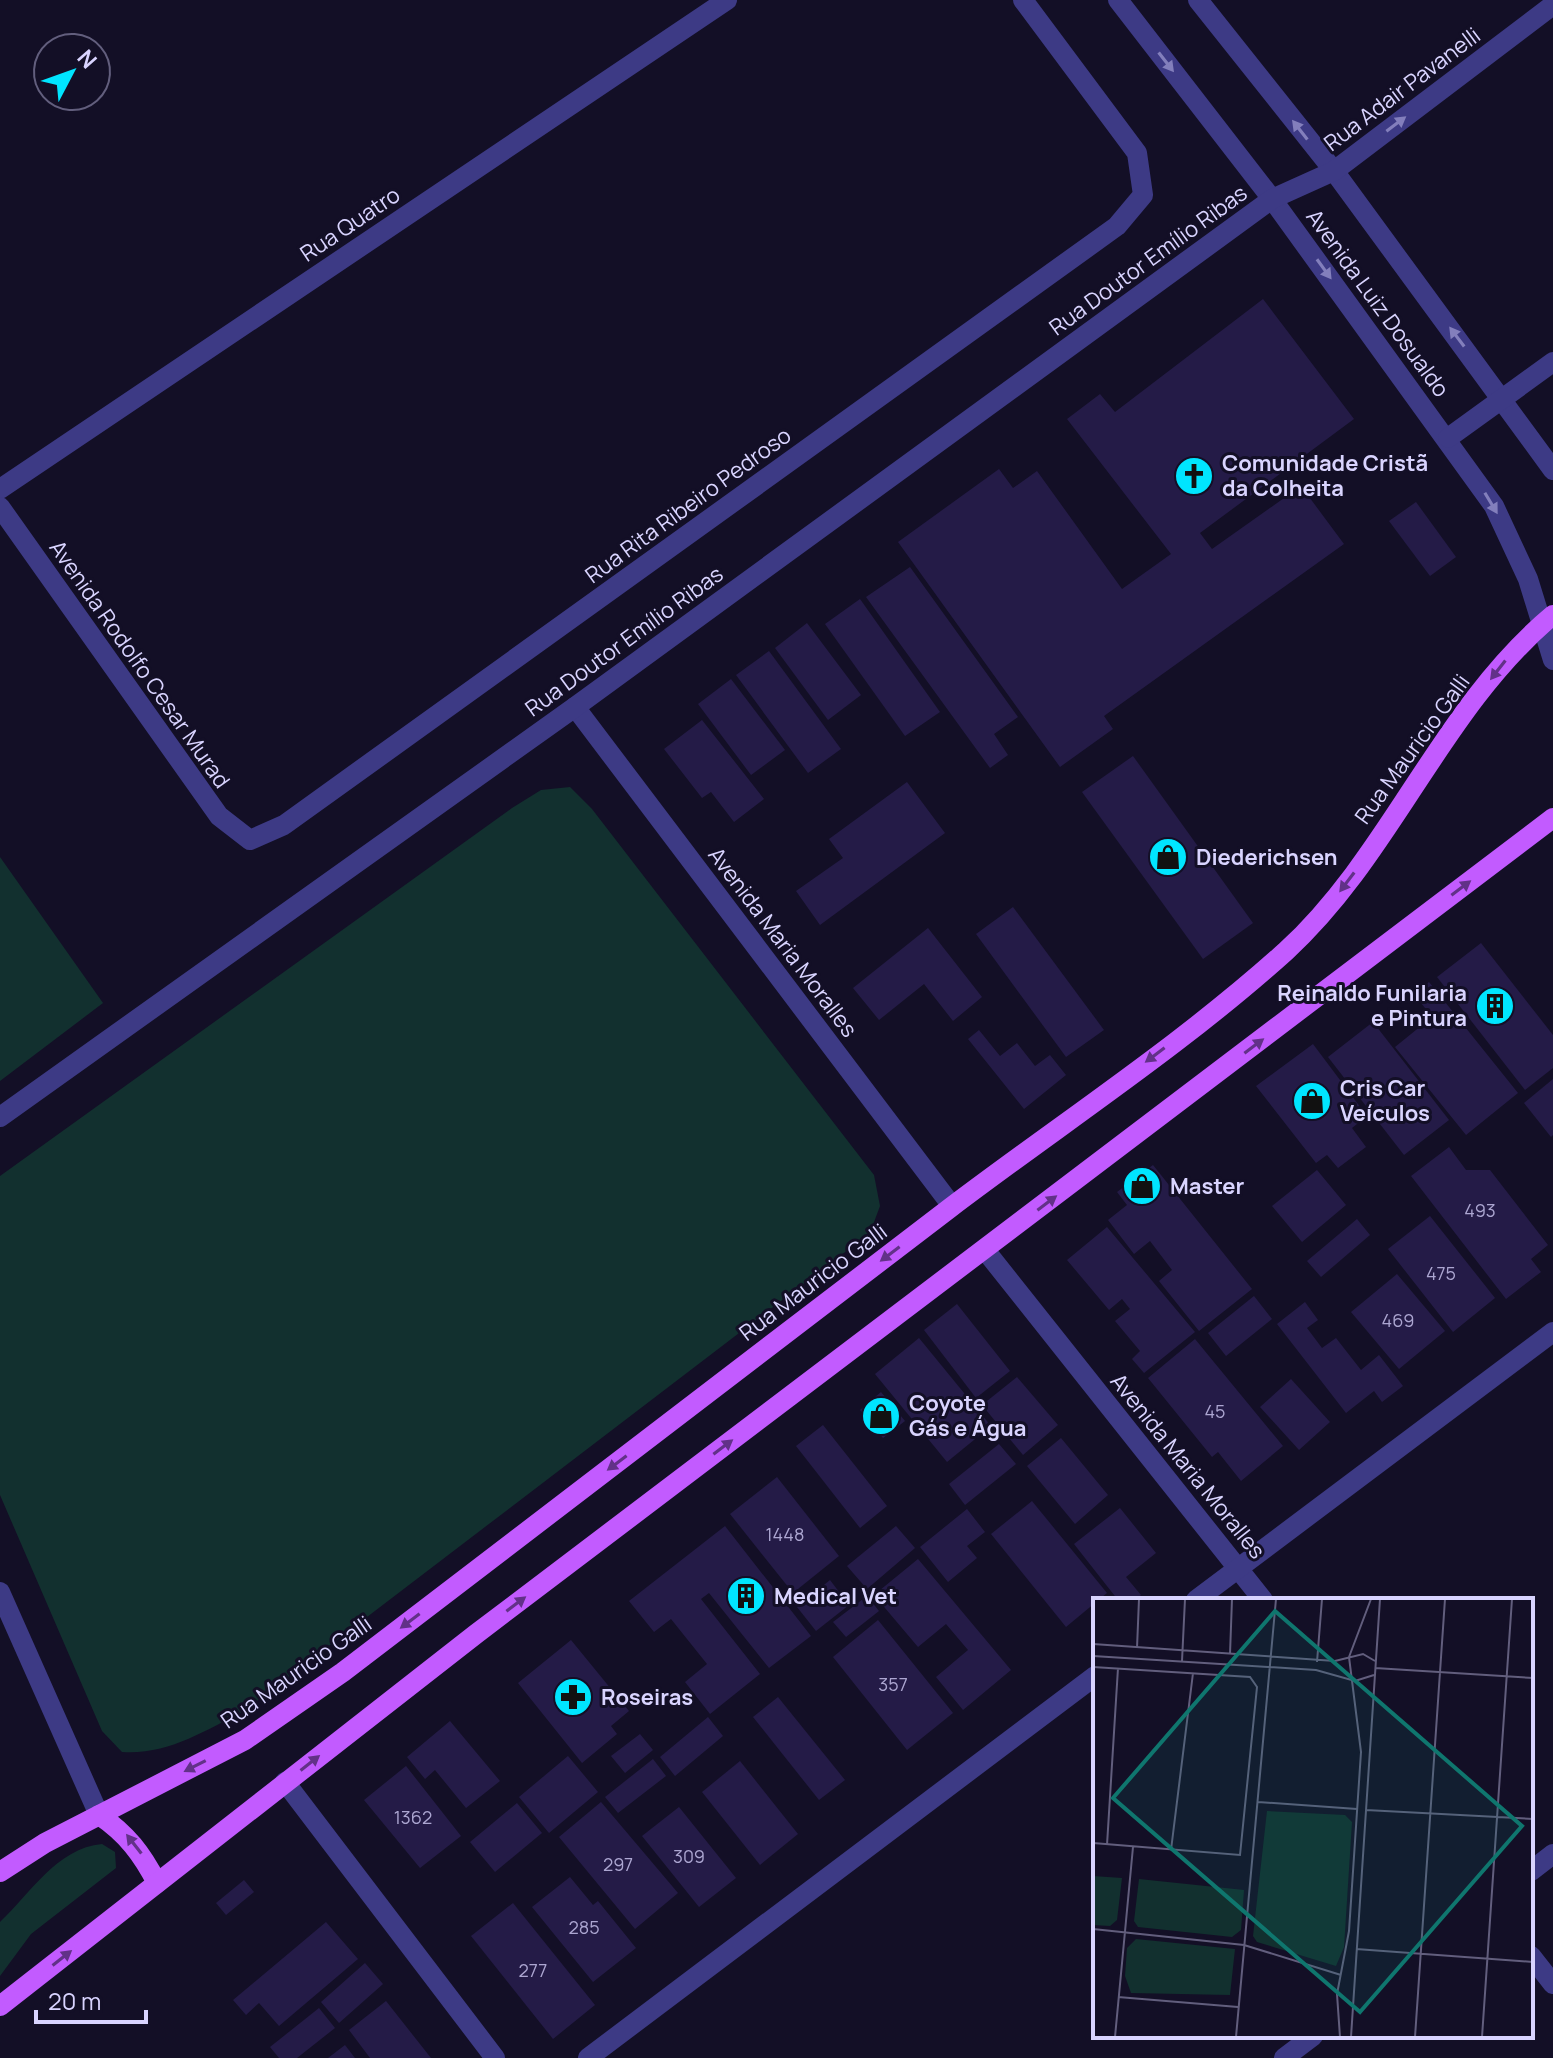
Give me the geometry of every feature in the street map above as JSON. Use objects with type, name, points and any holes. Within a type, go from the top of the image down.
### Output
[{"type":"main road","name":"Rua Mauricio Galli","points":[[0,1872],[99,1815],[245,1740],[343,1672],[952,1206],[1244,989],[1303,935],[1348,881],[1443,741],[1510,655],[1547,620]]},
{"type":"main road","points":[[0,2006],[285,1782],[1553,818]]},
{"type":"main road","points":[[99,1815],[124,1832],[142,1855],[157,1883]]},
{"type":"street","name":"Rua Quatro","points":[[0,489],[727,0]]},
{"type":"street","name":"Rua Rita Ribeiro Pedroso","points":[[250,840],[284,825],[1117,226],[1143,195],[1137,153],[1023,0]]},
{"type":"street","name":"Avenida Luiz Dosualdo","points":[[1118,0],[1272,199],[1448,438],[1494,506],[1547,620],[1553,660]]},
{"type":"street","name":"Avenida Luiz Dosualdo","points":[[1198,0],[1334,171],[1504,399],[1553,470]]},
{"type":"street","name":"Rua Adair Pavanelli","points":[[1272,199],[1334,171],[1553,5]]},
{"type":"street","name":"Rua Doutor Emílio Ribas","points":[[0,1117],[575,707],[1272,199]]},
{"type":"street","points":[[1448,438],[1553,362]]},
{"type":"street","name":"Avenida Rodolfo Cesar Murad","points":[[0,507],[219,816],[250,840]]},
{"type":"street","name":"Avenida Maria Moralles","points":[[575,707],[952,1206]]},
{"type":"street","name":"Avenida Maria Moralles","points":[[985,1250],[1262,1598]]},
{"type":"street","points":[[1199,1598],[1553,1332]]},
{"type":"street","points":[[0,1592],[99,1815]]},
{"type":"street","points":[[588,2058],[1093,1678]]},
{"type":"street","points":[[285,1782],[495,2058]]},
{"type":"street","points":[[1533,1869],[1553,1854]]},
{"type":"street","points":[[1533,1959],[1553,1984]]},
{"type":"street","points":[[1284,2058],[1310,2038]]},
{"type":"green space","points":[[570,787],[592,809],[874,1175],[880,1206],[870,1233],[244,1711],[170,1746],[122,1752],[102,1731],[0,1495],[0,1176],[512,808],[541,790]]},
{"type":"green space","points":[[0,857],[103,1003],[0,1081]]},
{"type":"green space","points":[[102,1844],[115,1852],[116,1868],[31,1934],[0,1976],[0,1922],[58,1863],[86,1847]]},
{"type":"building","points":[[1263,299],[1354,419],[1200,533],[1212,549],[1301,486],[1344,544],[1104,716],[1113,729],[1060,767],[898,542],[999,469],[1013,488],[1037,471],[1122,589],[1171,554],[1067,419],[1100,394],[1115,412]]},
{"type":"building","points":[[1416,502],[1456,557],[1430,576],[1389,521]]},
{"type":"building","points":[[910,567],[1018,717],[994,734],[1008,755],[990,768],[866,597]]},
{"type":"building","points":[[860,599],[940,712],[905,736],[825,624]]},
{"type":"building","points":[[807,623],[861,695],[828,720],[775,648]]},
{"type":"building","points":[[769,651],[841,749],[808,773],[736,675]]},
{"type":"building","points":[[731,679],[785,750],[751,775],[698,704]]},
{"type":"building","points":[[702,720],[764,799],[734,822],[711,792],[702,798],[664,749]]},
{"type":"building","name":"Diederichsen","points":[[1133,756],[1253,923],[1203,959],[1082,792]]},
{"type":"building","points":[[907,782],[945,833],[820,925],[796,891],[843,858],[829,839]]},
{"type":"building","points":[[1013,907],[1104,1030],[1066,1057],[976,934]]},
{"type":"building","points":[[928,928],[982,997],[953,1021],[924,984],[879,1020],[853,988]]},
{"type":"building","name":"Reinaldo Funilaria e Pintura","points":[[1481,943],[1553,1035],[1553,1068],[1525,1090],[1437,977]]},
{"type":"building","points":[[1429,982],[1518,1093],[1466,1135],[1395,1047],[1432,1017],[1414,994]]},
{"type":"building","points":[[1373,1022],[1449,1120],[1404,1155],[1328,1057]]},
{"type":"building","points":[[979,1030],[1000,1056],[1017,1043],[1035,1066],[1050,1055],[1066,1075],[1024,1109],[968,1039]]},
{"type":"building","name":"Cris Car Veículos","points":[[1313,1044],[1367,1116],[1352,1128],[1366,1147],[1338,1168],[1327,1155],[1316,1163],[1256,1086]]},
{"type":"building","points":[[1553,1079],[1553,1135],[1551,1137],[1524,1103]]},
{"type":"building","points":[[1449,1147],[1466,1170],[1490,1170],[1548,1245],[1531,1259],[1541,1272],[1506,1299],[1411,1176]]},
{"type":"building","points":[[1153,1165],[1252,1289],[1199,1331],[1159,1281],[1172,1270],[1150,1241],[1134,1254],[1108,1220],[1127,1205],[1117,1192]]},
{"type":"building","points":[[1317,1170],[1346,1205],[1302,1242],[1272,1206]]},
{"type":"building","points":[[1430,1216],[1495,1298],[1453,1332],[1388,1249]]},
{"type":"building","points":[[1357,1219],[1370,1235],[1321,1277],[1307,1261]]},
{"type":"building","points":[[1107,1227],[1195,1332],[1144,1373],[1132,1359],[1140,1351],[1115,1321],[1130,1309],[1122,1299],[1109,1310],[1067,1260]]},
{"type":"building","points":[[1397,1274],[1445,1331],[1399,1369],[1351,1312]]},
{"type":"building","points":[[1254,1296],[1272,1319],[1226,1356],[1208,1333]]},
{"type":"building","points":[[1305,1302],[1318,1320],[1307,1328],[1322,1348],[1336,1338],[1361,1370],[1379,1355],[1403,1386],[1382,1402],[1374,1391],[1346,1413],[1277,1324]]},
{"type":"building","points":[[957,1304],[1010,1371],[976,1398],[924,1330]]},
{"type":"building","points":[[919,1338],[991,1426],[947,1462],[875,1374]]},
{"type":"building","points":[[1195,1339],[1283,1446],[1241,1481],[1218,1452],[1212,1457],[1148,1378]]},
{"type":"building","points":[[1017,1377],[1058,1425],[1023,1455],[982,1405]]},
{"type":"building","points":[[1291,1379],[1330,1422],[1299,1450],[1260,1407]]},
{"type":"building","points":[[881,1392],[905,1421],[883,1438],[860,1410]]},
{"type":"building","points":[[823,1425],[887,1506],[860,1528],[796,1446]]},
{"type":"building","points":[[1061,1438],[1108,1495],[1075,1524],[1027,1466]]},
{"type":"building","points":[[999,1444],[1016,1464],[965,1505],[949,1484]]},
{"type":"building","points":[[777,1477],[839,1556],[793,1593],[730,1514]]},
{"type":"building","points":[[1032,1501],[1107,1593],[1101,1598],[1093,1598],[1093,1605],[1066,1627],[991,1534]]},
{"type":"building","points":[[1120,1508],[1156,1553],[1126,1577],[1141,1595],[1137,1598],[1116,1598],[1074,1544]]},
{"type":"building","points":[[967,1509],[985,1532],[967,1546],[977,1558],[948,1582],[920,1547]]},
{"type":"building","points":[[725,1526],[811,1636],[769,1668],[709,1593],[701,1599],[760,1674],[710,1714],[685,1682],[707,1664],[671,1619],[654,1632],[629,1601]]},
{"type":"building","points":[[896,1526],[915,1548],[867,1589],[847,1566]]},
{"type":"building","points":[[918,1559],[1011,1670],[963,1710],[936,1677],[968,1650],[946,1624],[918,1647],[874,1595]]},
{"type":"building","points":[[830,1580],[849,1605],[816,1631],[797,1607]]},
{"type":"building","points":[[867,1596],[879,1611],[846,1637],[833,1622]]},
{"type":"building","points":[[878,1620],[953,1713],[907,1750],[833,1657]]},
{"type":"building","name":"Roseiras","points":[[571,1640],[629,1711],[611,1726],[617,1734],[582,1763],[518,1683]]},
{"type":"building","points":[[778,1697],[845,1780],[819,1800],[753,1717]]},
{"type":"building","points":[[708,1717],[723,1736],[675,1776],[660,1757]]},
{"type":"building","points":[[450,1721],[500,1781],[466,1808],[435,1770],[425,1779],[407,1757]]},
{"type":"building","points":[[640,1734],[653,1750],[625,1773],[611,1756]]},
{"type":"building","points":[[568,1756],[598,1792],[549,1833],[519,1797]]},
{"type":"building","points":[[653,1759],[666,1776],[618,1813],[605,1797]]},
{"type":"building","points":[[740,1761],[798,1834],[760,1865],[702,1792]]},
{"type":"building","points":[[406,1766],[461,1836],[420,1868],[364,1800]]},
{"type":"building","points":[[601,1802],[678,1893],[635,1929],[559,1837]]},
{"type":"building","points":[[517,1803],[542,1833],[495,1872],[470,1842]]},
{"type":"building","points":[[679,1807],[736,1878],[699,1907],[642,1836]]},
{"type":"building","points":[[570,1877],[593,1905],[598,1901],[636,1948],[593,1982],[532,1907]]},
{"type":"building","points":[[244,1880],[254,1892],[226,1915],[216,1903]]},
{"type":"building","points":[[513,1903],[595,2005],[553,2039],[471,1936]]},
{"type":"building","points":[[326,1922],[358,1959],[279,2026],[259,2003],[246,2015],[233,2000]]},
{"type":"building","points":[[365,1963],[383,1984],[339,2023],[321,2002]]},
{"type":"building","points":[[386,2001],[431,2058],[370,2058],[349,2030]]},
{"type":"building","points":[[319,2008],[335,2028],[297,2058],[279,2058],[270,2047]]},
{"type":"building","points":[[345,2045],[355,2058],[328,2058]]},
{"type":"place","name":"Comunidade Cristã da Colheita","points":[[1194,476]]},
{"type":"place","name":"Diederichsen","points":[[1168,857]]},
{"type":"place","name":"Reinaldo Funilaria e Pintura","points":[[1495,1006]]},
{"type":"place","name":"Cris Car Veículos","points":[[1312,1101]]},
{"type":"place","name":"Master","points":[[1142,1186]]},
{"type":"place","name":"Coyote Gás e Água","points":[[881,1416]]},
{"type":"place","name":"Medical Vet","points":[[746,1596]]},
{"type":"place","name":"Roseiras","points":[[573,1697]]}]
